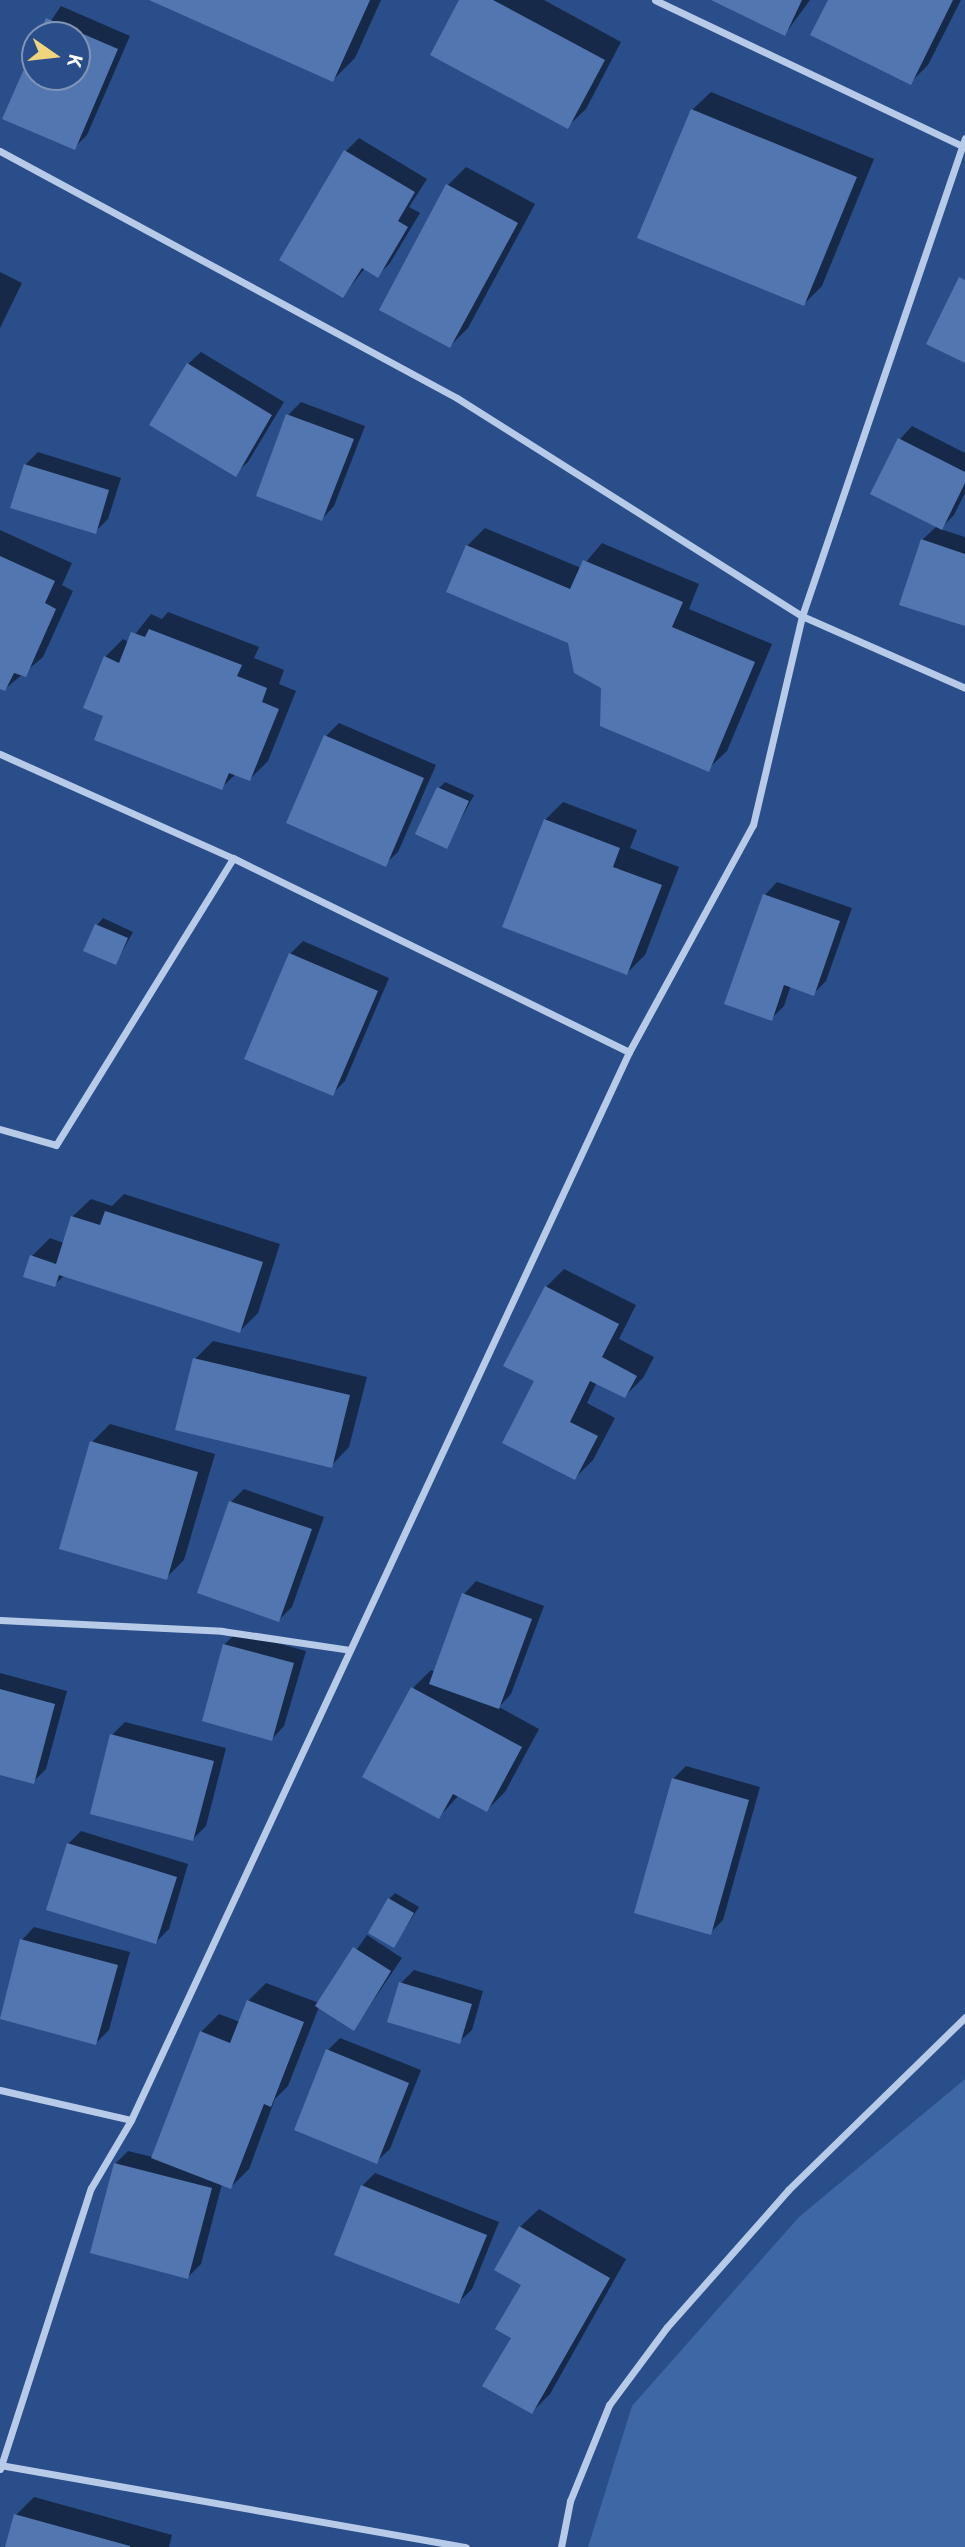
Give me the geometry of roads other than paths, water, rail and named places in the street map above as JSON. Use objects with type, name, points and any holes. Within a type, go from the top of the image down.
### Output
[{"type":"street","points":[[466,2547],[1,2467],[79,2220],[97,2177],[131,2120],[629,1052],[753,825],[802,616],[964,142],[655,0]]},
{"type":"street","points":[[0,151],[457,398],[802,616],[965,688]]},
{"type":"street","points":[[0,754],[233,858],[629,1052]]},
{"type":"street","points":[[0,1129],[56,1145],[233,858]]},
{"type":"street","points":[[0,1620],[222,1630],[350,1650]]},
{"type":"street","points":[[561,2547],[570,2501],[609,2405],[667,2327],[788,2190],[965,2017]]},
{"type":"street","points":[[0,2090],[131,2120]]}]
